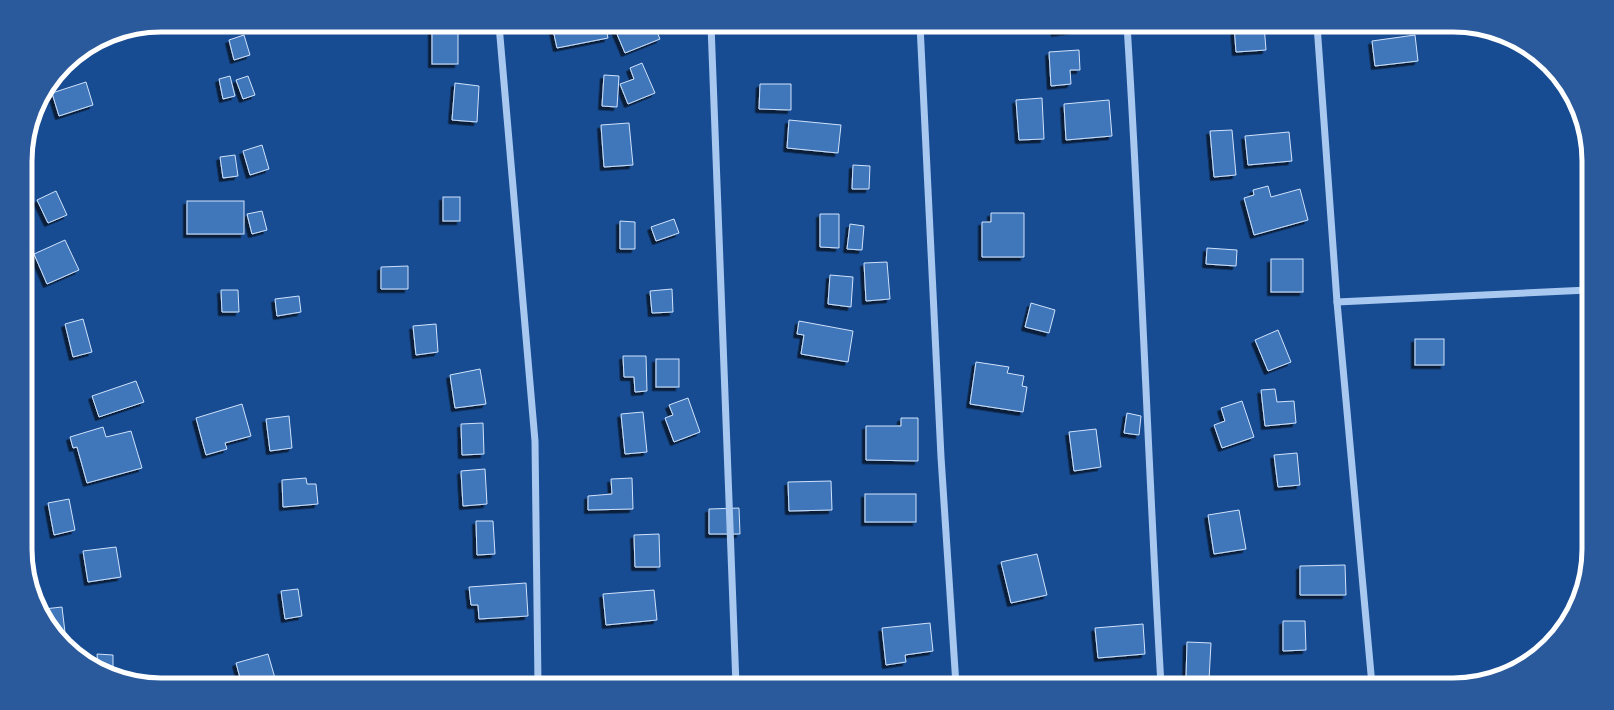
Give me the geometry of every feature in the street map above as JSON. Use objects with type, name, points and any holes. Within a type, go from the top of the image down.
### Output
[{"type":"street","points":[[500,32],[536,441],[538,678]]},
{"type":"street","points":[[711,32],[736,678]]},
{"type":"street","points":[[920,32],[941,457],[956,678]]},
{"type":"street","points":[[1127,32],[1137,179],[1151,525],[1161,678]]},
{"type":"street","points":[[1318,32],[1337,302],[1371,678]]},
{"type":"street","points":[[1337,302],[1582,290]]},
{"type":"building","points":[[432,32],[458,32],[458,64],[432,64]]},
{"type":"building","points":[[554,32],[607,32],[608,38],[557,48]]},
{"type":"building","points":[[616,32],[657,32],[660,39],[625,53]]},
{"type":"building","points":[[1235,32],[1265,32],[1266,50],[1236,52]]},
{"type":"building","points":[[244,35],[250,55],[234,60],[229,40]]},
{"type":"building","points":[[1415,35],[1418,61],[1375,66],[1372,41]]},
{"type":"building","points":[[1079,50],[1080,70],[1070,70],[1071,84],[1051,86],[1049,52]]},
{"type":"building","points":[[642,63],[655,93],[628,104],[620,84],[634,79],[630,68]]},
{"type":"building","points":[[604,75],[619,76],[617,107],[602,106]]},
{"type":"building","points":[[230,76],[235,96],[223,99],[219,79]]},
{"type":"building","points":[[248,76],[255,95],[243,99],[236,80]]},
{"type":"building","points":[[86,82],[93,105],[59,116],[52,93]]},
{"type":"building","points":[[455,83],[479,86],[477,122],[452,120]]},
{"type":"building","points":[[760,84],[791,84],[791,110],[759,109]]},
{"type":"building","points":[[1042,98],[1044,139],[1019,140],[1016,100]]},
{"type":"building","points":[[1109,100],[1112,136],[1066,140],[1064,104]]},
{"type":"building","points":[[789,120],[841,125],[838,153],[787,148]]},
{"type":"building","points":[[629,123],[633,165],[604,167],[601,125]]},
{"type":"building","points":[[1232,130],[1236,175],[1214,177],[1210,131]]},
{"type":"building","points":[[1289,132],[1292,161],[1248,165],[1245,136]]},
{"type":"building","points":[[262,145],[269,169],[250,175],[243,151]]},
{"type":"building","points":[[235,155],[238,176],[223,178],[220,157]]},
{"type":"building","points":[[853,165],[870,166],[869,189],[852,189]]},
{"type":"building","points":[[1268,186],[1271,197],[1300,189],[1308,220],[1254,235],[1244,198],[1254,195],[1253,190]]},
{"type":"building","points":[[56,191],[67,215],[48,223],[37,200]]},
{"type":"building","points":[[443,197],[460,197],[460,221],[443,221]]},
{"type":"building","points":[[187,201],[244,201],[244,234],[187,234]]},
{"type":"building","points":[[262,211],[267,230],[252,234],[247,214]]},
{"type":"building","points":[[991,213],[1024,213],[1024,257],[982,257],[982,222],[991,222]]},
{"type":"building","points":[[820,214],[839,214],[839,248],[820,247]]},
{"type":"building","points":[[674,219],[679,233],[656,241],[651,227]]},
{"type":"building","points":[[620,221],[635,222],[635,249],[620,249]]},
{"type":"building","points":[[850,224],[864,226],[862,250],[847,249]]},
{"type":"building","points":[[65,240],[79,270],[47,284],[34,254]]},
{"type":"building","points":[[1207,248],[1237,250],[1236,266],[1206,264]]},
{"type":"building","points":[[1271,259],[1303,259],[1303,292],[1271,292]]},
{"type":"building","points":[[887,262],[890,299],[866,301],[864,263]]},
{"type":"building","points":[[408,266],[408,289],[381,289],[381,267]]},
{"type":"building","points":[[830,275],[853,277],[851,307],[828,304]]},
{"type":"building","points":[[672,289],[673,312],[652,313],[650,291]]},
{"type":"building","points":[[221,290],[238,290],[239,312],[222,312]]},
{"type":"building","points":[[299,296],[301,312],[277,316],[275,299]]},
{"type":"building","points":[[1031,303],[1055,310],[1049,333],[1025,327]]},
{"type":"building","points":[[83,319],[92,352],[73,357],[65,324]]},
{"type":"building","points":[[799,321],[853,331],[848,362],[801,354],[804,335],[797,334]]},
{"type":"building","points":[[436,324],[438,352],[416,355],[413,326]]},
{"type":"building","points":[[1278,330],[1291,362],[1268,371],[1255,340]]},
{"type":"building","points":[[1415,339],[1444,339],[1444,365],[1415,365]]},
{"type":"building","points":[[623,356],[646,356],[647,391],[635,392],[634,377],[624,377]]},
{"type":"building","points":[[656,359],[679,359],[679,387],[656,387]]},
{"type":"building","points":[[976,362],[1009,367],[1007,373],[1024,376],[1022,386],[1027,387],[1023,412],[970,404]]},
{"type":"building","points":[[480,369],[486,404],[455,408],[450,375]]},
{"type":"building","points":[[136,381],[144,402],[99,417],[92,396]]},
{"type":"building","points":[[1275,389],[1277,402],[1294,401],[1296,423],[1265,426],[1261,390]]},
{"type":"building","points":[[688,398],[700,432],[674,442],[665,418],[673,415],[669,405]]},
{"type":"building","points":[[1242,401],[1254,437],[1222,448],[1214,425],[1225,421],[1221,408]]},
{"type":"building","points":[[242,404],[251,436],[225,443],[227,449],[206,455],[196,418]]},
{"type":"building","points":[[643,412],[647,452],[625,454],[621,414]]},
{"type":"building","points":[[1127,413],[1141,416],[1139,435],[1124,433]]},
{"type":"building","points":[[289,416],[292,448],[270,451],[266,419]]},
{"type":"building","points":[[901,418],[918,418],[918,461],[866,460],[866,426],[901,426]]},
{"type":"building","points":[[483,423],[484,454],[462,455],[461,424]]},
{"type":"building","points":[[103,427],[106,437],[131,431],[142,468],[87,483],[77,447],[73,448],[70,437]]},
{"type":"building","points":[[1096,429],[1101,467],[1074,471],[1069,432]]},
{"type":"building","points":[[1297,453],[1300,485],[1278,487],[1274,455]]},
{"type":"building","points":[[485,469],[487,504],[463,506],[461,471]]},
{"type":"building","points":[[306,478],[307,484],[316,484],[318,504],[283,507],[282,480]]},
{"type":"building","points":[[632,478],[633,509],[588,510],[588,496],[612,494],[611,479]]},
{"type":"building","points":[[831,481],[832,510],[789,511],[788,482]]},
{"type":"building","points":[[865,494],[916,494],[916,522],[865,522]]},
{"type":"building","points":[[69,499],[75,530],[54,535],[48,503]]},
{"type":"building","points":[[739,508],[740,534],[709,534],[709,509]]},
{"type":"building","points":[[1239,510],[1246,549],[1214,554],[1208,515]]},
{"type":"building","points":[[476,521],[493,521],[495,554],[477,555]]},
{"type":"building","points":[[659,534],[660,567],[635,567],[634,535]]},
{"type":"building","points":[[116,547],[121,577],[88,582],[83,551]]},
{"type":"building","points":[[1037,554],[1047,595],[1011,603],[1001,562]]},
{"type":"building","points":[[1345,565],[1346,595],[1300,595],[1300,566]]},
{"type":"building","points":[[526,583],[528,616],[479,619],[478,605],[471,605],[469,587]]},
{"type":"building","points":[[298,589],[302,616],[285,619],[281,591]]},
{"type":"building","points":[[654,590],[657,620],[606,625],[603,594]]},
{"type":"building","points":[[62,607],[65,634],[49,613],[47,609]]},
{"type":"building","points":[[1283,621],[1305,621],[1306,650],[1283,651]]},
{"type":"building","points":[[930,623],[933,651],[905,655],[906,662],[886,665],[882,628]]},
{"type":"building","points":[[1143,624],[1145,654],[1098,658],[1095,628]]},
{"type":"building","points":[[1187,642],[1211,643],[1209,678],[1186,678]]},
{"type":"building","points":[[97,654],[113,655],[113,668],[112,668],[98,661]]},
{"type":"building","points":[[268,654],[275,678],[240,678],[236,663]]}]
